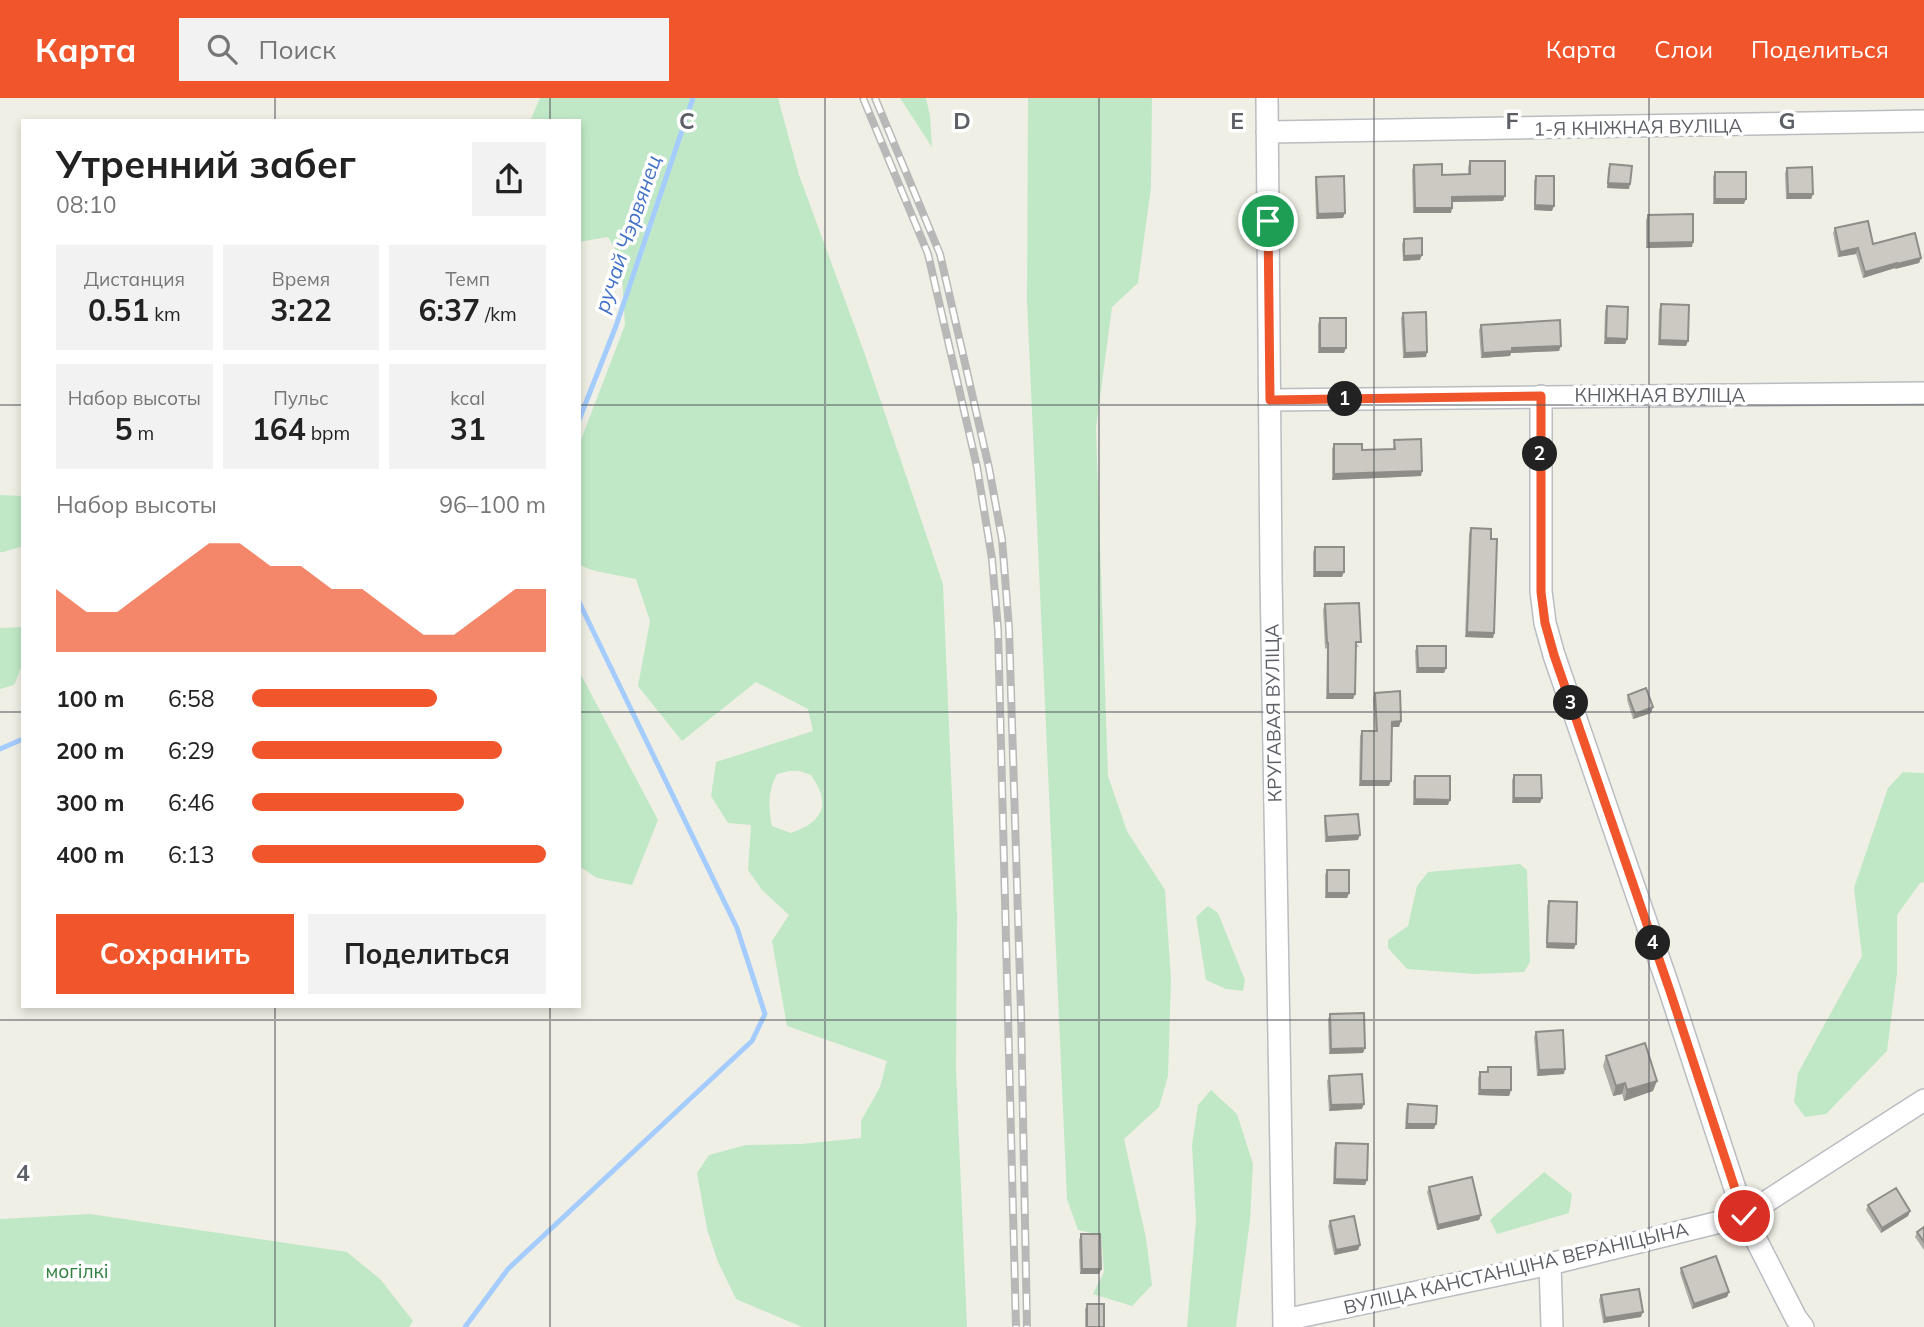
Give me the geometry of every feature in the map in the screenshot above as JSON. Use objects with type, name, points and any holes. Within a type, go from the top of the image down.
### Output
[{"type":"street","name":"КРУГАВАЯ ВУЛІЦА","points":[[1266,98],[1271,604],[1284,1323]]},
{"type":"street","name":"1-Я КНІЖНАЯ ВУЛІЦА","points":[[1267,132],[1924,121]]},
{"type":"street","name":"КНІЖНАЯ ВУЛІЦА","points":[[1270,400],[1924,393]]},
{"type":"street","points":[[1541,396],[1541,592],[1545,623],[1554,655],[1644,914],[1744,1216],[1803,1327]]},
{"type":"street","name":"ВУЛІЦА КАНСТАНЦІНА ВЕРАНІЦЫНА","points":[[1284,1323],[1550,1264],[1744,1216],[1924,1100]]},
{"type":"street","points":[[1550,1264],[1552,1327]]},
{"type":"green space","points":[[540,98],[778,98],[799,175],[863,349],[943,584],[957,914],[956,1069],[967,1327],[802,1327],[736,1299],[718,1262],[707,1229],[697,1173],[709,1155],[746,1145],[801,1144],[861,1138],[861,1121],[880,1087],[887,1061],[787,1026],[772,941],[789,915],[762,890],[748,870],[751,825],[728,823],[711,796],[716,762],[813,731],[808,709],[756,682],[682,741],[638,686],[650,621],[636,579],[581,566],[581,440],[625,325],[621,259],[608,237],[581,242],[581,119],[531,119]],"holes":[[[799,771],[811,775],[822,799],[818,817],[791,833],[772,826],[770,793],[777,774]]]},
{"type":"green space","points":[[900,98],[926,98],[932,147]]},
{"type":"green space","points":[[1028,98],[1152,98],[1151,187],[1138,283],[1112,307],[1096,428],[1108,776],[1127,831],[1165,890],[1171,980],[1168,1076],[1159,1107],[1124,1139],[1146,1238],[1152,1285],[1132,1306],[1093,1294],[1104,1272],[1101,1235],[1078,1230],[1067,1199],[1027,300]]},
{"type":"green space","points":[[0,495],[21,496],[21,547],[0,552]]},
{"type":"green space","points":[[21,627],[21,668],[14,685],[0,689],[0,628]]},
{"type":"green space","points":[[581,675],[658,820],[632,885],[597,878],[581,867]]},
{"type":"green space","points":[[1903,772],[1924,773],[1924,882],[1920,883],[1897,915],[1897,973],[1887,1051],[1826,1114],[1805,1117],[1794,1102],[1798,1073],[1862,956],[1854,888],[1888,788]]},
{"type":"green space","points":[[1520,864],[1527,870],[1530,962],[1524,972],[1475,974],[1407,969],[1388,948],[1388,940],[1408,926],[1417,886],[1428,872]]},
{"type":"green space","points":[[1208,906],[1218,913],[1245,980],[1243,991],[1226,989],[1206,980],[1196,917]]},
{"type":"green space","points":[[1211,1090],[1237,1114],[1253,1164],[1250,1220],[1236,1327],[1187,1327],[1196,1220],[1192,1145],[1198,1105]]},
{"type":"green space","points":[[1544,1172],[1572,1194],[1569,1213],[1497,1234],[1490,1220]]},
{"type":"green space","name":"могілкі","points":[[90,1214],[347,1252],[381,1280],[413,1321],[409,1327],[0,1327],[0,1219]]},
{"type":"building","points":[[1470,161],[1505,161],[1505,196],[1452,197],[1452,208],[1415,208],[1414,165],[1442,164],[1442,175],[1470,174]]},
{"type":"building","points":[[1610,164],[1632,166],[1630,184],[1608,183]]},
{"type":"building","points":[[1812,167],[1813,194],[1788,194],[1787,168]]},
{"type":"building","points":[[1715,172],[1746,172],[1746,199],[1715,199]]},
{"type":"building","points":[[1344,176],[1345,213],[1318,214],[1316,177]]},
{"type":"building","points":[[1536,176],[1554,176],[1554,206],[1535,205]]},
{"type":"building","points":[[1693,214],[1693,242],[1648,243],[1648,215]]},
{"type":"building","points":[[1868,221],[1873,244],[1915,233],[1921,258],[1865,272],[1858,248],[1840,252],[1835,228]]},
{"type":"building","points":[[1422,238],[1422,255],[1404,256],[1404,239]]},
{"type":"building","points":[[1661,304],[1689,305],[1688,341],[1660,340]]},
{"type":"building","points":[[1607,306],[1628,307],[1627,339],[1606,338]]},
{"type":"building","points":[[1426,312],[1427,352],[1405,353],[1403,313]]},
{"type":"building","points":[[1320,318],[1346,318],[1346,348],[1320,348]]},
{"type":"building","points":[[1560,320],[1561,346],[1512,348],[1512,351],[1483,353],[1481,325]]},
{"type":"building","points":[[1421,439],[1422,471],[1334,474],[1334,444],[1362,444],[1362,450],[1395,449],[1394,440]]},
{"type":"building","points":[[1471,528],[1491,529],[1491,539],[1497,539],[1494,633],[1467,632]]},
{"type":"building","points":[[1315,547],[1344,547],[1344,572],[1315,572]]},
{"type":"building","points":[[1359,603],[1361,642],[1356,642],[1355,694],[1328,694],[1325,604]]},
{"type":"building","points":[[1417,646],[1446,646],[1446,668],[1418,668]]},
{"type":"building","points":[[1646,688],[1653,707],[1635,714],[1628,695]]},
{"type":"building","points":[[1400,691],[1401,721],[1392,722],[1391,781],[1361,781],[1362,731],[1377,731],[1375,693]]},
{"type":"building","points":[[1514,775],[1541,775],[1542,798],[1514,798]]},
{"type":"building","points":[[1415,776],[1450,776],[1450,800],[1415,799]]},
{"type":"building","points":[[1358,814],[1360,835],[1327,837],[1325,816]]},
{"type":"building","points":[[1327,870],[1349,870],[1349,893],[1327,893]]},
{"type":"building","points":[[1549,901],[1577,902],[1576,944],[1547,943]]},
{"type":"building","points":[[1364,1013],[1365,1048],[1331,1049],[1330,1014]]},
{"type":"building","points":[[1563,1030],[1565,1069],[1539,1070],[1536,1032]]},
{"type":"building","points":[[1645,1043],[1657,1081],[1627,1090],[1625,1083],[1616,1086],[1606,1056]]},
{"type":"building","points":[[1488,1067],[1511,1067],[1511,1090],[1480,1090],[1480,1072],[1488,1072]]},
{"type":"building","points":[[1362,1074],[1364,1104],[1331,1105],[1329,1076]]},
{"type":"building","points":[[1408,1104],[1437,1106],[1436,1124],[1407,1124]]},
{"type":"building","points":[[1336,1143],[1368,1144],[1367,1180],[1335,1179]]},
{"type":"building","points":[[1472,1177],[1481,1215],[1438,1225],[1429,1187]]},
{"type":"building","points":[[1896,1188],[1910,1211],[1882,1228],[1868,1205]]},
{"type":"building","points":[[1354,1216],[1360,1245],[1336,1250],[1330,1221]]},
{"type":"building","points":[[1924,1227],[1924,1242],[1917,1232]]},
{"type":"building","points":[[1081,1234],[1100,1234],[1101,1269],[1082,1269]]},
{"type":"building","points":[[1716,1256],[1729,1292],[1694,1304],[1681,1268]]},
{"type":"building","points":[[1639,1289],[1643,1312],[1605,1318],[1601,1295]]},
{"type":"building","points":[[1087,1304],[1104,1304],[1104,1327],[1087,1327]]},
{"type":"waterway","name":"ручай Чэрвянец","points":[[581,415],[616,326],[693,98]]},
{"type":"waterway","points":[[465,1327],[508,1269],[752,1041],[765,1014],[737,928],[581,606]]},
{"type":"waterway","name":"ручай Чэрвянец","points":[[0,749],[21,740]]},
{"type":"railway","points":[[863,98],[928,254],[977,467],[992,559],[998,629],[1016,1327]]},
{"type":"railway","points":[[875,98],[940,254],[989,468],[1002,539],[1009,628],[1021,1012],[1027,1327]]},
{"type":"route","points":[[1268,221],[1270,400],[1541,396],[1541,592],[1545,623],[1744,1216]]}]
